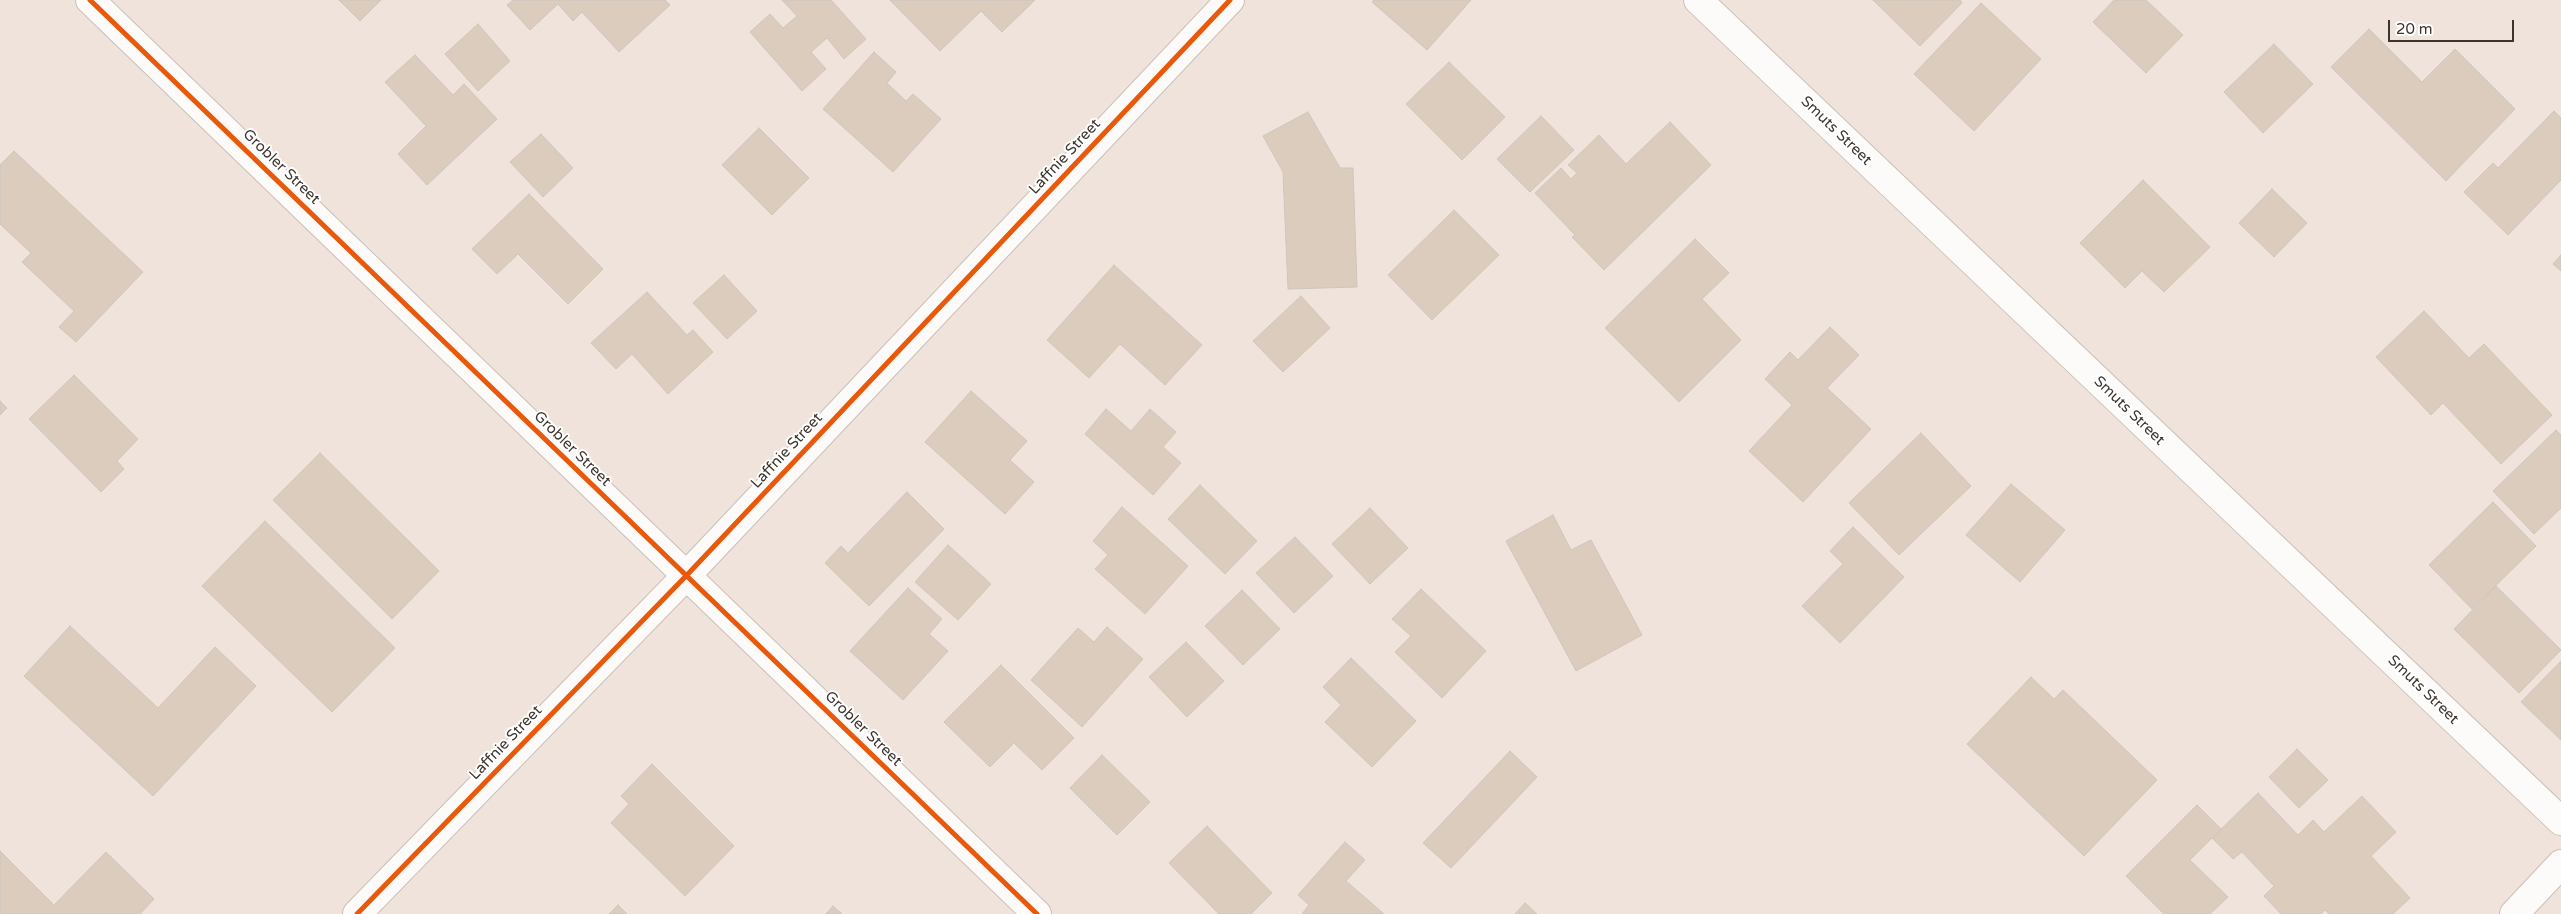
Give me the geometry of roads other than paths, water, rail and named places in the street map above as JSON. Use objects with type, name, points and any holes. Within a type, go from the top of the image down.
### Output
[{"type":"street","name":"Grobler Street","points":[[90,0],[1037,914]]},
{"type":"street","name":"Laffnie Street","points":[[357,914],[686,576],[1230,0]]},
{"type":"street","name":"Smuts Street","points":[[1698,0],[2561,821]]},
{"type":"street","points":[[2514,914],[2561,864]]}]
